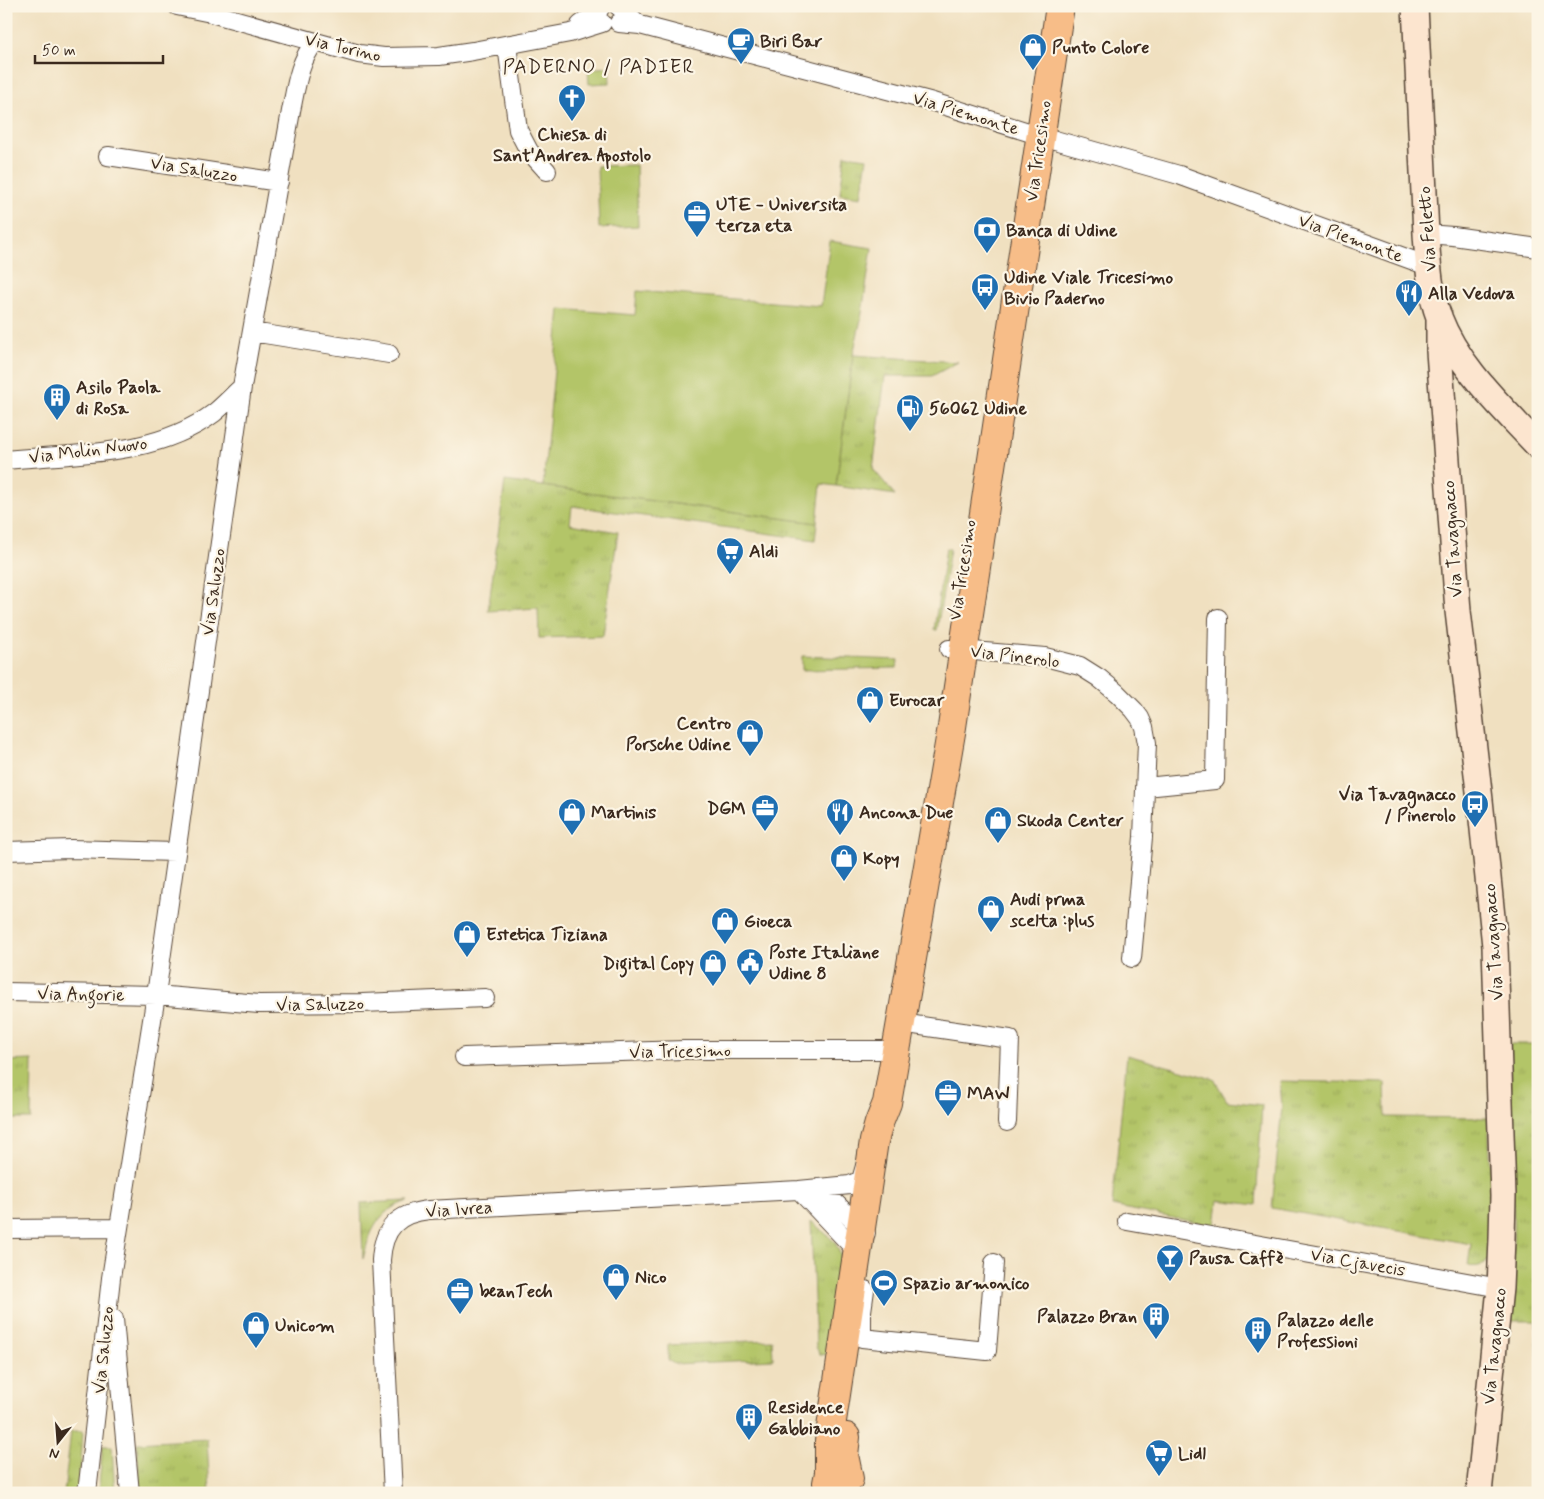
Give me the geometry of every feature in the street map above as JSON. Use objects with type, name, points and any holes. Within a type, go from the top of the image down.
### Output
[{"type":"main road","name":"Via Tricesimo","points":[[840,1487],[829,1473],[829,1441],[874,1140],[883,1113],[896,1050],[946,760],[956,650],[1003,384],[1060,6]]},
{"type":"main road","name":"Via Tricesimo","points":[[840,1487],[845,1462],[844,1444],[891,1144],[883,1113]]},
{"type":"street","name":"Via Torino","points":[[177,6],[212,13],[359,54],[384,58],[439,56],[570,33],[610,13]]},
{"type":"street","name":"Via Feletto","points":[[1415,6],[1428,266],[1438,316],[1458,352],[1479,380],[1538,446]]},
{"type":"street","name":"Via Piemonte","points":[[610,13],[640,25],[924,100],[1041,136],[1179,175],[1428,266]]},
{"type":"street","name":"Via Saluzzo","points":[[88,1493],[111,1278],[156,995],[242,387],[299,75],[307,52],[315,42]]},
{"type":"street","points":[[507,45],[518,130],[529,151],[547,171]]},
{"type":"street","name":"Via Saluzzo","points":[[108,156],[279,182]]},
{"type":"street","points":[[1426,234],[1538,248]]},
{"type":"street","name":"Via Tavagnacco","points":[[1438,316],[1450,520],[1457,602],[1495,946],[1503,1196],[1500,1288],[1479,1493]]},
{"type":"street","points":[[252,332],[389,354]]},
{"type":"street","points":[[1442,392],[1450,384],[1458,380],[1479,380]]},
{"type":"street","name":"Via Molin Nuovo","points":[[6,460],[124,449],[165,439],[214,413],[242,387]]},
{"type":"street","points":[[1146,787],[1215,780],[1218,618]]},
{"type":"street","name":"Via Pinerolo","points":[[956,650],[1045,657],[1080,666],[1099,678],[1117,693],[1140,718],[1147,743],[1146,787],[1132,958]]},
{"type":"street","points":[[6,852],[71,849],[175,852]]},
{"type":"street","name":"Via Angorie","points":[[6,992],[156,995]]},
{"type":"street","name":"Via Saluzzo","points":[[156,995],[259,1004],[362,1004],[485,998]]},
{"type":"street","points":[[901,1023],[1010,1038],[1007,1122]]},
{"type":"street","name":"Via Tricesimo","points":[[464,1057],[684,1050],[896,1050]]},
{"type":"street","name":"Via Ivrea","points":[[393,1493],[381,1260],[384,1239],[400,1218],[408,1214],[429,1210],[799,1190],[850,1185],[861,1180],[868,1143],[883,1113]]},
{"type":"street","points":[[820,1188],[862,1230]]},
{"type":"street","points":[[799,1190],[852,1245],[857,1260]]},
{"type":"street","name":"Via Cjavecis","points":[[1128,1221],[1500,1288]]},
{"type":"street","points":[[6,1229],[119,1228]]},
{"type":"street","name":"Via Tricesimo","points":[[862,1230],[868,1236],[872,1246],[862,1311],[862,1338]]},
{"type":"street","points":[[862,1338],[987,1351],[994,1263]]},
{"type":"street","name":"Via Saluzzo","points":[[111,1278],[122,1420],[130,1493]]},
{"type":"street","points":[[95,1422],[122,1420]]},
{"type":"green space","points":[[609,67],[610,83],[589,84],[588,69]]},
{"type":"green space","points":[[845,155],[867,158],[861,197],[840,194]]},
{"type":"green space","points":[[636,165],[638,226],[599,228],[597,166]]},
{"type":"green space","points":[[830,241],[872,248],[861,319],[853,355],[836,486],[821,484],[817,523],[543,486],[560,309],[635,315],[637,291],[821,306]]},
{"type":"green space","points":[[853,355],[958,362],[932,376],[885,376],[873,469],[895,495],[836,486]]},
{"type":"green space","points":[[505,481],[817,523],[815,540],[572,506],[570,524],[618,532],[603,636],[539,638],[538,608],[488,611]]},
{"type":"green space","points":[[946,548],[950,549],[937,630],[934,630]]},
{"type":"green space","points":[[802,656],[898,660],[897,668],[802,670]]},
{"type":"green space","points":[[1509,1044],[1538,1044],[1538,1356],[1536,1321],[1511,1321],[1513,1217]]},
{"type":"green space","points":[[1127,1055],[1214,1079],[1227,1101],[1262,1105],[1256,1205],[1218,1200],[1215,1226],[1112,1206]]},
{"type":"green space","points":[[32,1060],[31,1119],[6,1119],[6,1061]]},
{"type":"green space","points":[[1280,1081],[1385,1083],[1386,1117],[1488,1118],[1491,1174],[1491,1256],[1487,1262],[1475,1267],[1468,1266],[1471,1244],[1272,1208],[1282,1107]]},
{"type":"green space","points":[[408,1201],[389,1210],[382,1216],[372,1231],[363,1259],[361,1203]]},
{"type":"green space","points":[[811,1221],[835,1242],[841,1256],[830,1347],[825,1355],[820,1354],[816,1347]]},
{"type":"green space","points":[[772,1340],[773,1359],[674,1364],[668,1360],[668,1345]]},
{"type":"green space","points":[[71,1431],[83,1431],[79,1493],[64,1493]]},
{"type":"green space","points":[[207,1439],[210,1493],[142,1493],[137,1443]]},
{"type":"green space","points":[[103,1446],[112,1446],[115,1493],[98,1493]]},
{"type":"place","name":"Biri Bar","points":[[741,65]]},
{"type":"place","name":"Punto Colore","points":[[1033,71]]},
{"type":"place","name":"Chiesa di Sant'Andrea Apostolo","points":[[572,122]]},
{"type":"place","name":"UTE - Universita terza eta","points":[[697,238]]},
{"type":"place","name":"Banca di Udine","points":[[987,254]]},
{"type":"place","name":"Udine Viale Tricesimo Bivio Paderno","points":[[985,311]]},
{"type":"place","name":"Alla Vedova","points":[[1409,317]]},
{"type":"place","name":"Asilo Paola di Rosa","points":[[57,421]]},
{"type":"place","name":"56062 Udine","points":[[910,432]]},
{"type":"place","name":"Aldi","points":[[730,575]]},
{"type":"place","name":"Eurocar","points":[[870,724]]},
{"type":"place","name":"Centro Porsche Udine","points":[[750,757]]},
{"type":"place","name":"Via Tavagnacco / Pinerolo","points":[[1475,828]]},
{"type":"place","name":"DGM","points":[[765,832]]},
{"type":"place","name":"Martinis","points":[[572,836]]},
{"type":"place","name":"Ancona Due","points":[[840,836]]},
{"type":"place","name":"Skoda Center","points":[[998,844]]},
{"type":"place","name":"Kopy","points":[[844,882]]},
{"type":"place","name":"Audi prma scelta :plus","points":[[991,933]]},
{"type":"place","name":"Gioeca","points":[[725,945]]},
{"type":"place","name":"Estetica Tiziana","points":[[467,958]]},
{"type":"place","name":"Poste Italiane Udine 8","points":[[750,986]]},
{"type":"place","name":"Digital Copy","points":[[713,987]]},
{"type":"place","name":"MAW","points":[[948,1117]]},
{"type":"place","name":"Pausa Caffè","points":[[1170,1282]]},
{"type":"place","name":"Nico","points":[[616,1301]]},
{"type":"place","name":"Spazio armonico","points":[[884,1307]]},
{"type":"place","name":"beanTech","points":[[460,1315]]},
{"type":"place","name":"Palazzo Bran","points":[[1156,1340]]},
{"type":"place","name":"Unicom","points":[[256,1349]]},
{"type":"place","name":"Palazzo delle Professioni","points":[[1258,1354]]},
{"type":"place","name":"Residence Gabbiano","points":[[749,1441]]},
{"type":"place","name":"Lidl","points":[[1159,1477]]},
{"type":"district","name":"PADERNO / PADIER","points":[[599,66]]}]
